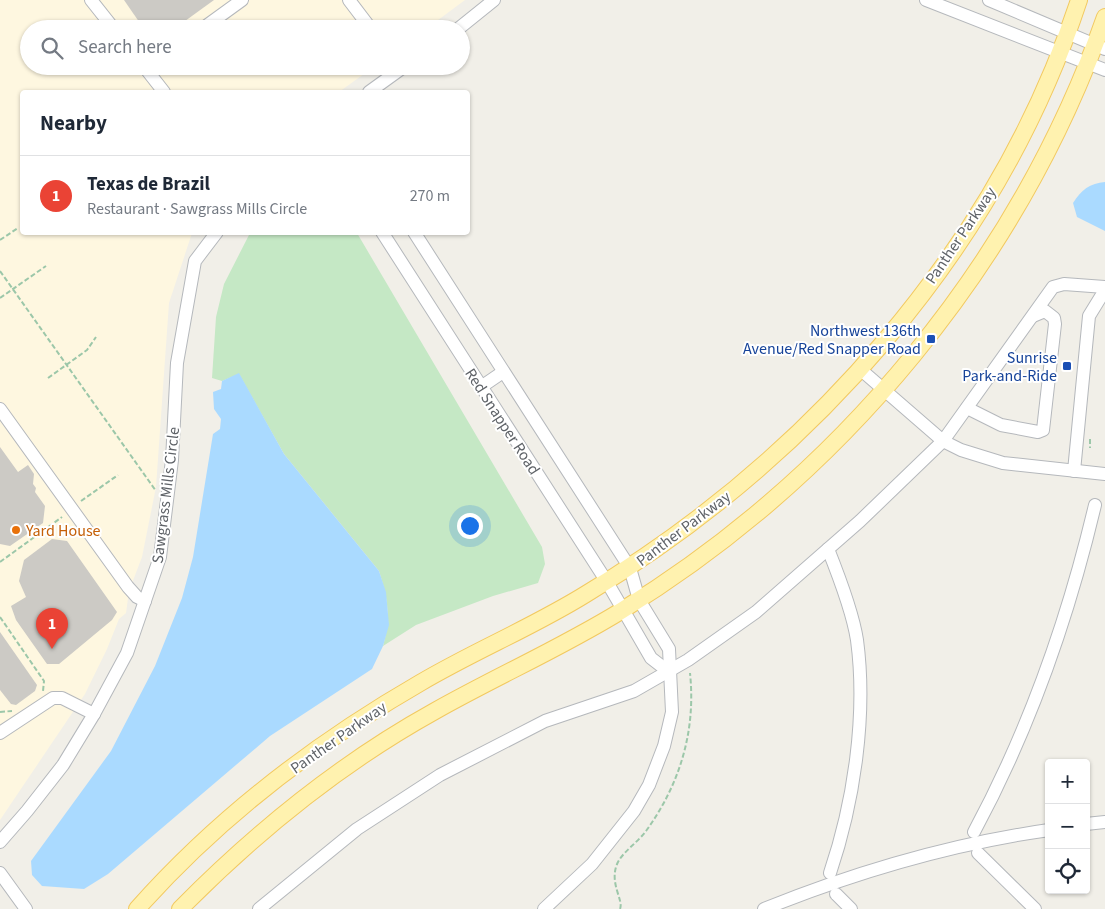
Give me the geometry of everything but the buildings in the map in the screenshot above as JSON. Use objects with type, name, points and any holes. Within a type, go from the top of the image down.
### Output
[{"type":"main road","name":"Panther Parkway","points":[[137,909],[195,850],[249,802],[319,748],[422,682],[553,614],[630,568],[694,523],[769,461],[830,402],[860,368],[904,316],[955,248],[1020,141],[1068,34],[1079,0]]},
{"type":"main road","name":"Panther Parkway","points":[[180,909],[267,828],[384,742],[434,711],[560,646],[639,600],[691,564],[751,518],[824,453],[883,390],[961,296],[1032,180],[1088,64],[1100,47],[1105,17]]},
{"type":"street","points":[[91,0],[107,20]]},
{"type":"street","points":[[214,20],[242,0]]},
{"type":"street","points":[[349,0],[364,20]]},
{"type":"street","points":[[469,20],[494,0]]},
{"type":"street","points":[[926,0],[1105,70]]},
{"type":"street","points":[[989,0],[1100,47]]},
{"type":"street","points":[[152,75],[163,90]]},
{"type":"street","points":[[372,90],[391,75]]},
{"type":"street","name":"Sawgrass Mills Circle","points":[[0,842],[27,812],[63,765],[94,714],[127,653],[160,557],[172,460],[178,363],[195,261],[215,235]]},
{"type":"street","name":"Red Snapper Road","points":[[384,235],[607,582],[651,658],[669,672]]},
{"type":"street","name":"Red Snapper Road","points":[[416,235],[630,568],[639,600],[669,649],[672,712],[664,746],[649,785],[634,811],[616,836],[592,864],[544,909]]},
{"type":"street","points":[[259,909],[357,829],[440,775],[545,721],[634,691],[669,672],[756,612],[828,549],[943,441],[1052,287],[1057,285],[1105,289],[1089,316],[1074,471]]},
{"type":"street","points":[[967,408],[1001,425],[1038,432],[1043,430],[1055,324],[1054,318],[1045,312],[1033,316]]},
{"type":"street","points":[[860,368],[943,441],[980,457],[1003,463],[1105,474]]},
{"type":"street","points":[[481,387],[504,372]]},
{"type":"street","points":[[0,409],[128,587],[137,597],[145,601]]},
{"type":"street","points":[[974,832],[1013,753],[1052,659],[1073,592],[1095,505]]},
{"type":"street","points":[[828,549],[857,639],[860,683],[854,769],[847,814],[830,873]]},
{"type":"street","points":[[0,732],[53,698],[62,698],[94,714]]},
{"type":"street","points":[[1090,824],[1105,822]]},
{"type":"street","points":[[764,909],[786,904],[825,885],[887,866],[966,845],[1045,831]]},
{"type":"street","points":[[978,853],[1035,909]]},
{"type":"street","points":[[0,873],[26,909]]},
{"type":"street","points":[[836,894],[851,909]]},
{"type":"path","points":[[0,240],[18,228]]},
{"type":"path","points":[[0,298],[46,266]]},
{"type":"path","points":[[0,271],[167,504]]},
{"type":"path","points":[[48,378],[86,350],[96,336]]},
{"type":"path","points":[[0,562],[118,475]]},
{"type":"path","points":[[0,617],[44,681],[43,691]]},
{"type":"path","points":[[0,712],[14,711]]},
{"type":"path","points":[[620,901],[620,909]]},
{"type":"shaded area","points":[[0,0],[465,0],[438,20],[20,20],[20,75],[363,75],[342,90],[20,90],[20,235],[191,235],[169,303],[156,487],[142,557],[129,591],[126,613],[119,619],[85,694],[0,820]]},
{"type":"green space","points":[[249,235],[358,235],[542,547],[545,564],[538,583],[493,596],[416,625],[383,646],[388,617],[385,591],[379,571],[284,454],[239,374],[222,381],[212,378],[216,317],[224,284]]},
{"type":"water","points":[[1105,182],[1105,231],[1077,217],[1073,203],[1086,188]]},
{"type":"water","points":[[239,373],[284,454],[379,571],[386,592],[389,625],[383,646],[372,669],[270,736],[108,874],[84,889],[42,886],[32,875],[31,861],[111,751],[155,666],[182,598],[193,557],[213,434],[220,429],[221,419],[214,409],[213,392],[221,389],[222,381]]},
{"type":"place","name":"Northwest 136th Avenue/Red Snapper Road","points":[[931,339]]},
{"type":"place","name":"Sunrise Park-and-Ride","points":[[1067,366]]},
{"type":"place","name":"Yard House","points":[[16,530]]},
{"type":"place","name":"Texas de Brazil","points":[[52,649]]}]
